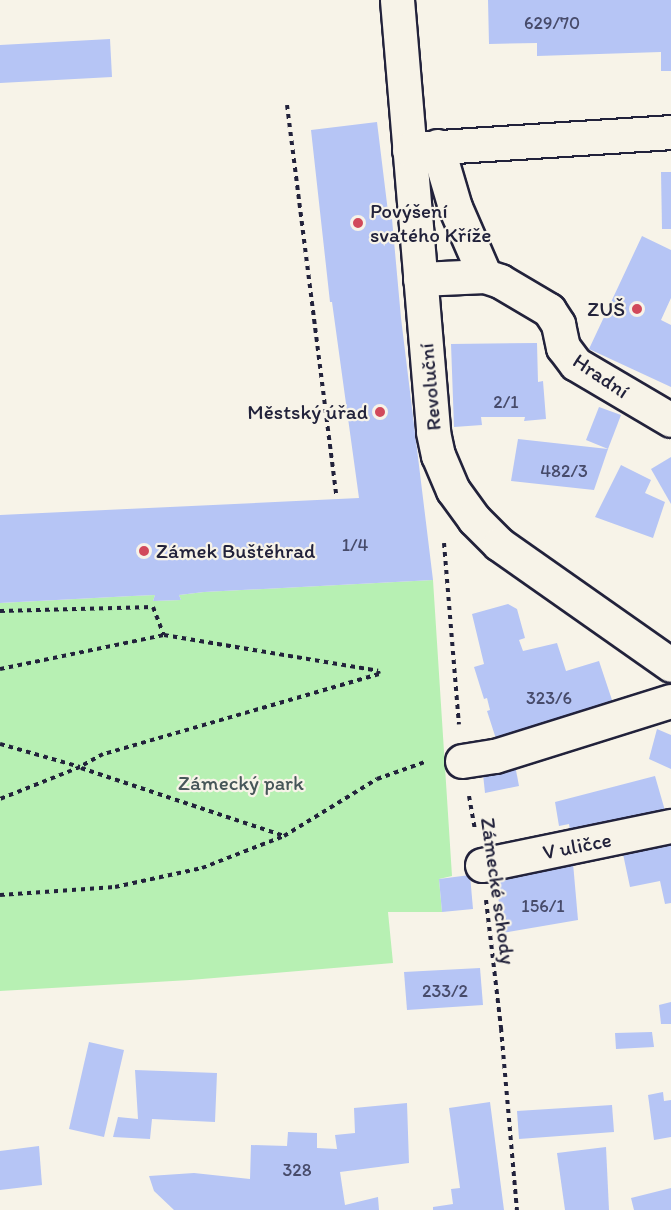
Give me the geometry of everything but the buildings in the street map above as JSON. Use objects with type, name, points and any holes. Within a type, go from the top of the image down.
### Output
[{"type":"street","name":"Revoluční","points":[[397,0],[423,148],[420,279],[433,432],[438,455],[453,490],[474,519],[499,544],[664,650]]},
{"type":"street","points":[[420,279],[485,276],[455,207],[423,148],[671,132]]},
{"type":"street","name":"Hradní","points":[[485,276],[549,310],[558,324],[564,347],[576,364],[671,420]]},
{"type":"street","points":[[462,761],[495,756],[671,701]]},
{"type":"street","name":"V uličce","points":[[482,865],[671,826]]},
{"type":"path","points":[[286,105],[336,494]]},
{"type":"path","name":"Zámecké schody","points":[[447,576],[462,761],[482,865],[501,1028],[517,1210]]},
{"type":"path","points":[[0,611],[153,608],[164,635]]},
{"type":"path","points":[[0,669],[164,635],[378,671],[379,674],[103,754],[80,767],[0,799]]},
{"type":"path","points":[[0,744],[80,767],[284,836]]},
{"type":"path","points":[[0,896],[115,887],[168,877],[236,856],[284,836],[377,780],[397,771],[421,762],[462,761]]},
{"type":"green space","name":"Zámecký park","points":[[433,580],[452,876],[439,879],[442,912],[388,912],[393,963],[190,980],[0,991],[0,603],[155,595],[153,601],[181,600],[179,595],[204,592]]},
{"type":"place","name":"Povýšení svatého Kříže","points":[[358,223]]},
{"type":"place","name":"ZUŠ","points":[[637,309]]},
{"type":"place","name":"Městský úřad","points":[[380,412]]},
{"type":"place","name":"Zámek Buštěhrad","points":[[144,551]]}]
